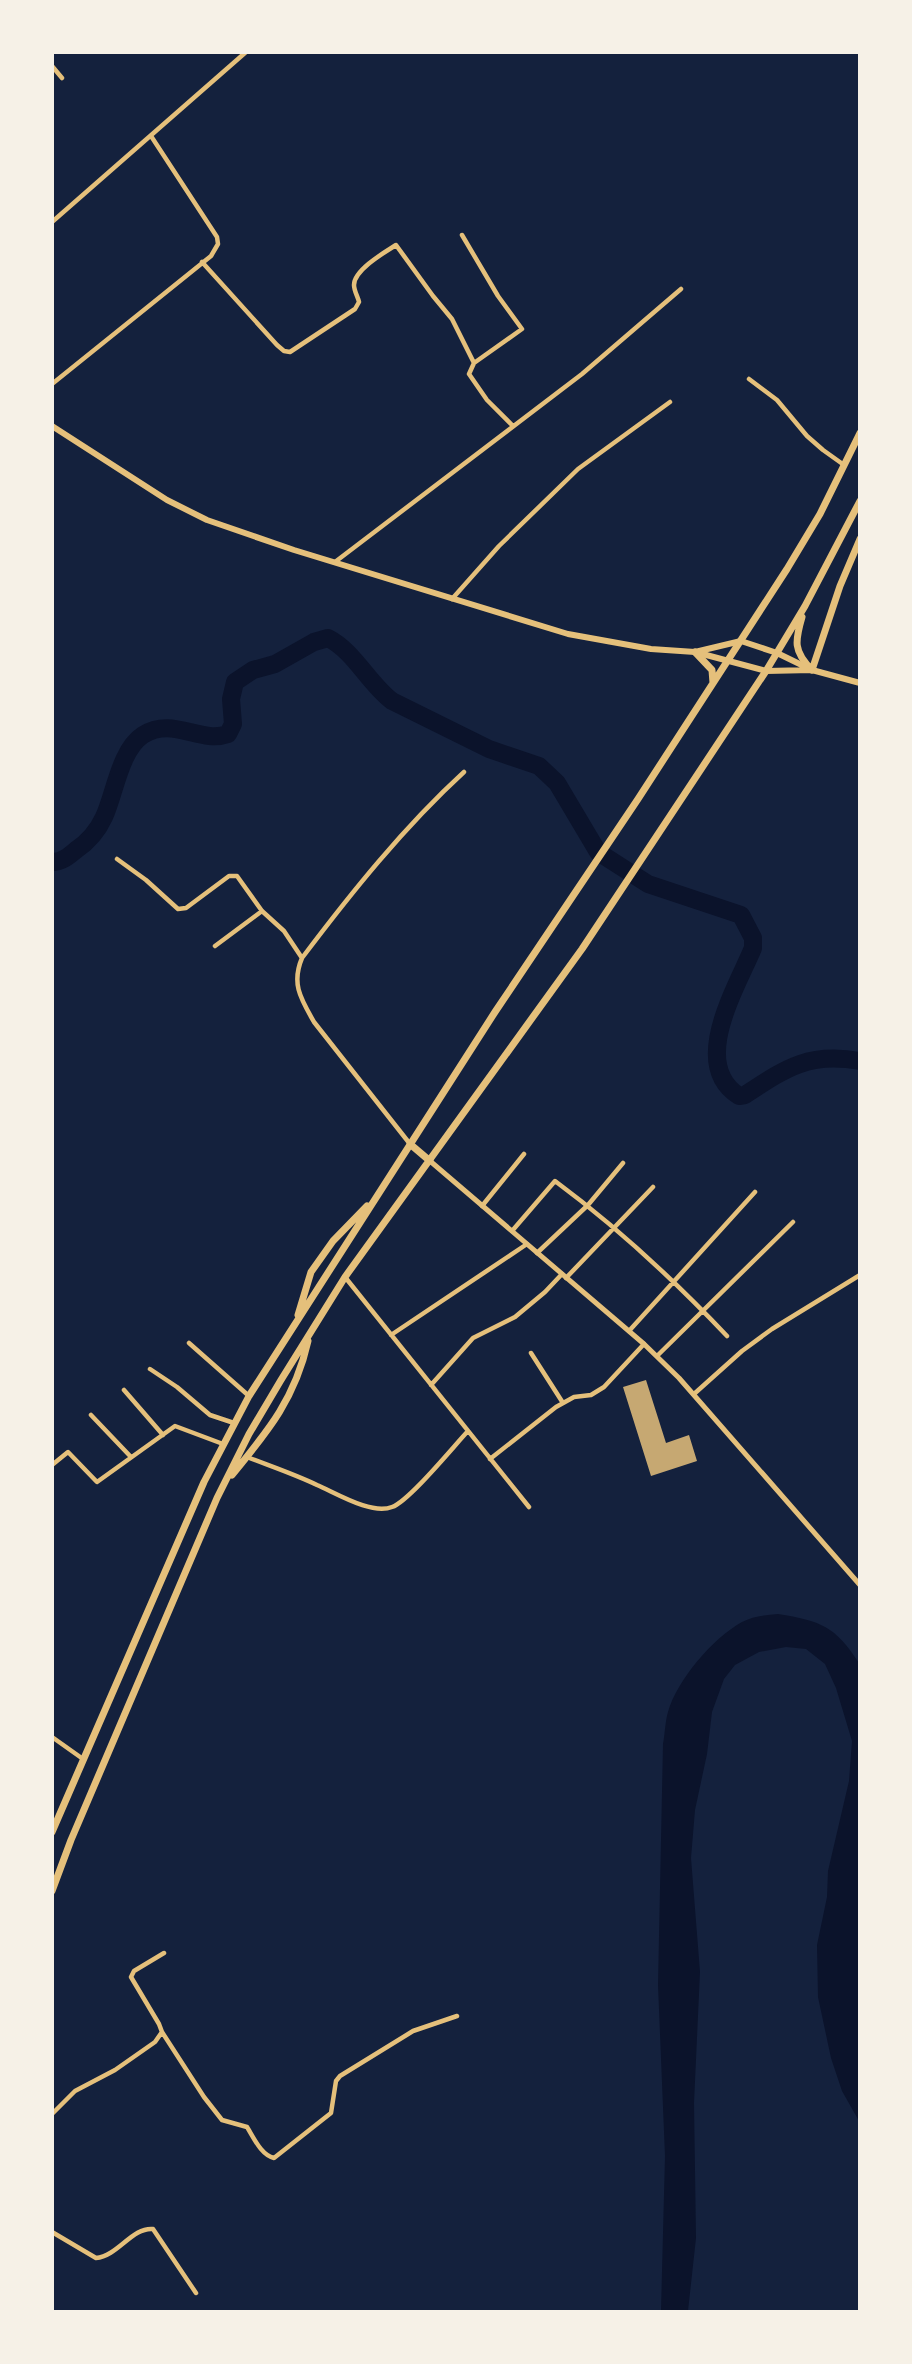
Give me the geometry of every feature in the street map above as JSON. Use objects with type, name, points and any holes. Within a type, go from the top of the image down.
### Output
[{"type":"highway","points":[[52,1832],[204,1482],[249,1396],[495,1012],[618,830],[794,558],[845,466],[859,433]]},
{"type":"highway","points":[[52,1891],[81,1815],[249,1434],[345,1278],[600,922],[766,671],[836,550],[859,501]]},
{"type":"highway","points":[[811,670],[859,539]]},
{"type":"highway","points":[[805,606],[796,646],[811,670]]},
{"type":"highway","points":[[695,653],[712,670],[713,684]]},
{"type":"highway","points":[[410,1144],[430,1161]]},
{"type":"highway","points":[[296,1322],[311,1272],[346,1226],[375,1198]]},
{"type":"highway","points":[[224,1486],[290,1395],[302,1368],[309,1334]]},
{"type":"main road","points":[[52,426],[167,500],[207,520],[335,563],[568,634],[651,649],[695,653],[766,671],[811,670]]},
{"type":"main road","points":[[695,653],[741,641],[777,653],[811,670],[858,681]]},
{"type":"street","points":[[52,222],[246,52]]},
{"type":"street","points":[[52,66],[62,78]]},
{"type":"street","points":[[52,384],[216,250],[218,237],[151,136]]},
{"type":"street","points":[[462,235],[498,296],[522,329],[474,363],[470,371],[470,378],[487,400],[513,426]]},
{"type":"street","points":[[202,262],[277,345],[290,352],[355,309],[359,302],[354,289],[356,277],[376,257],[396,245],[452,319],[474,363]]},
{"type":"street","points":[[335,563],[582,374],[681,289]]},
{"type":"street","points":[[749,379],[777,400],[807,436],[845,466]]},
{"type":"street","points":[[452,598],[499,547],[579,469],[670,402]]},
{"type":"street","points":[[410,1144],[314,1023],[304,1004],[296,975],[302,958],[339,907],[464,772]]},
{"type":"street","points":[[117,859],[146,880],[178,909],[186,908],[232,875],[237,876],[262,911],[284,930],[302,958]]},
{"type":"street","points":[[215,946],[262,911]]},
{"type":"street","points":[[482,1206],[524,1154]]},
{"type":"street","points":[[430,1161],[657,1356],[694,1394],[859,1585]]},
{"type":"street","points":[[537,1253],[588,1205],[623,1163]]},
{"type":"street","points":[[512,1231],[555,1181],[588,1205],[674,1281],[727,1336]]},
{"type":"street","points":[[431,1385],[473,1338],[515,1317],[564,1276],[615,1228],[653,1187]]},
{"type":"street","points":[[629,1331],[755,1192]]},
{"type":"street","points":[[657,1356],[793,1222]]},
{"type":"street","points":[[391,1335],[527,1244]]},
{"type":"street","points":[[694,1394],[772,1329],[859,1275]]},
{"type":"street","points":[[345,1278],[529,1507]]},
{"type":"street","points":[[189,1343],[249,1396]]},
{"type":"street","points":[[490,1459],[563,1403],[573,1397],[597,1392],[644,1344]]},
{"type":"street","points":[[531,1353],[563,1403]]},
{"type":"street","points":[[149,1369],[177,1387],[211,1415],[234,1423]]},
{"type":"street","points":[[124,1390],[163,1435]]},
{"type":"street","points":[[90,1415],[131,1457]]},
{"type":"street","points":[[52,1465],[68,1452],[97,1482],[175,1426],[223,1444]]},
{"type":"street","points":[[247,1457],[355,1503],[383,1509],[392,1507],[405,1498],[468,1432]]},
{"type":"street","points":[[52,1737],[84,1760]]},
{"type":"street","points":[[164,1953],[134,1971],[131,1977],[162,2032],[204,2097],[222,2120],[247,2127],[268,2157],[274,2158],[331,2113],[336,2081],[340,2076],[413,2031],[457,2015]]},
{"type":"street","points":[[52,2114],[75,2091],[115,2070],[155,2042],[162,2032]]},
{"type":"street","points":[[52,2232],[96,2258],[112,2253],[142,2230],[153,2229],[196,2293]]},
{"type":"water","points":[[778,1614],[805,1619],[826,1627],[842,1641],[859,1663],[859,2121],[842,2091],[831,2058],[818,1997],[817,1945],[827,1897],[828,1871],[849,1781],[852,1741],[836,1688],[825,1664],[806,1649],[786,1647],[759,1652],[735,1665],[724,1679],[712,1712],[707,1754],[695,1810],[691,1858],[700,1972],[694,2103],[696,2238],[688,2311],[661,2311],[665,2156],[658,1985],[663,1744],[666,1720],[679,1687],[719,1638],[746,1620]]},
{"type":"building","points":[[646,1380],[666,1443],[689,1435],[697,1461],[651,1476],[623,1387]]},
{"type":"waterway","points":[[52,862],[68,856],[96,831],[104,817],[123,761],[143,735],[165,728],[207,736],[228,734],[233,724],[231,699],[235,682],[253,670],[275,664],[314,642],[328,638],[346,651],[392,701],[489,749],[539,766],[557,783],[598,852],[648,884],[741,915],[753,938],[753,948],[728,1004],[717,1045],[718,1065],[725,1082],[739,1096],[798,1064],[826,1059],[860,1061]]}]
